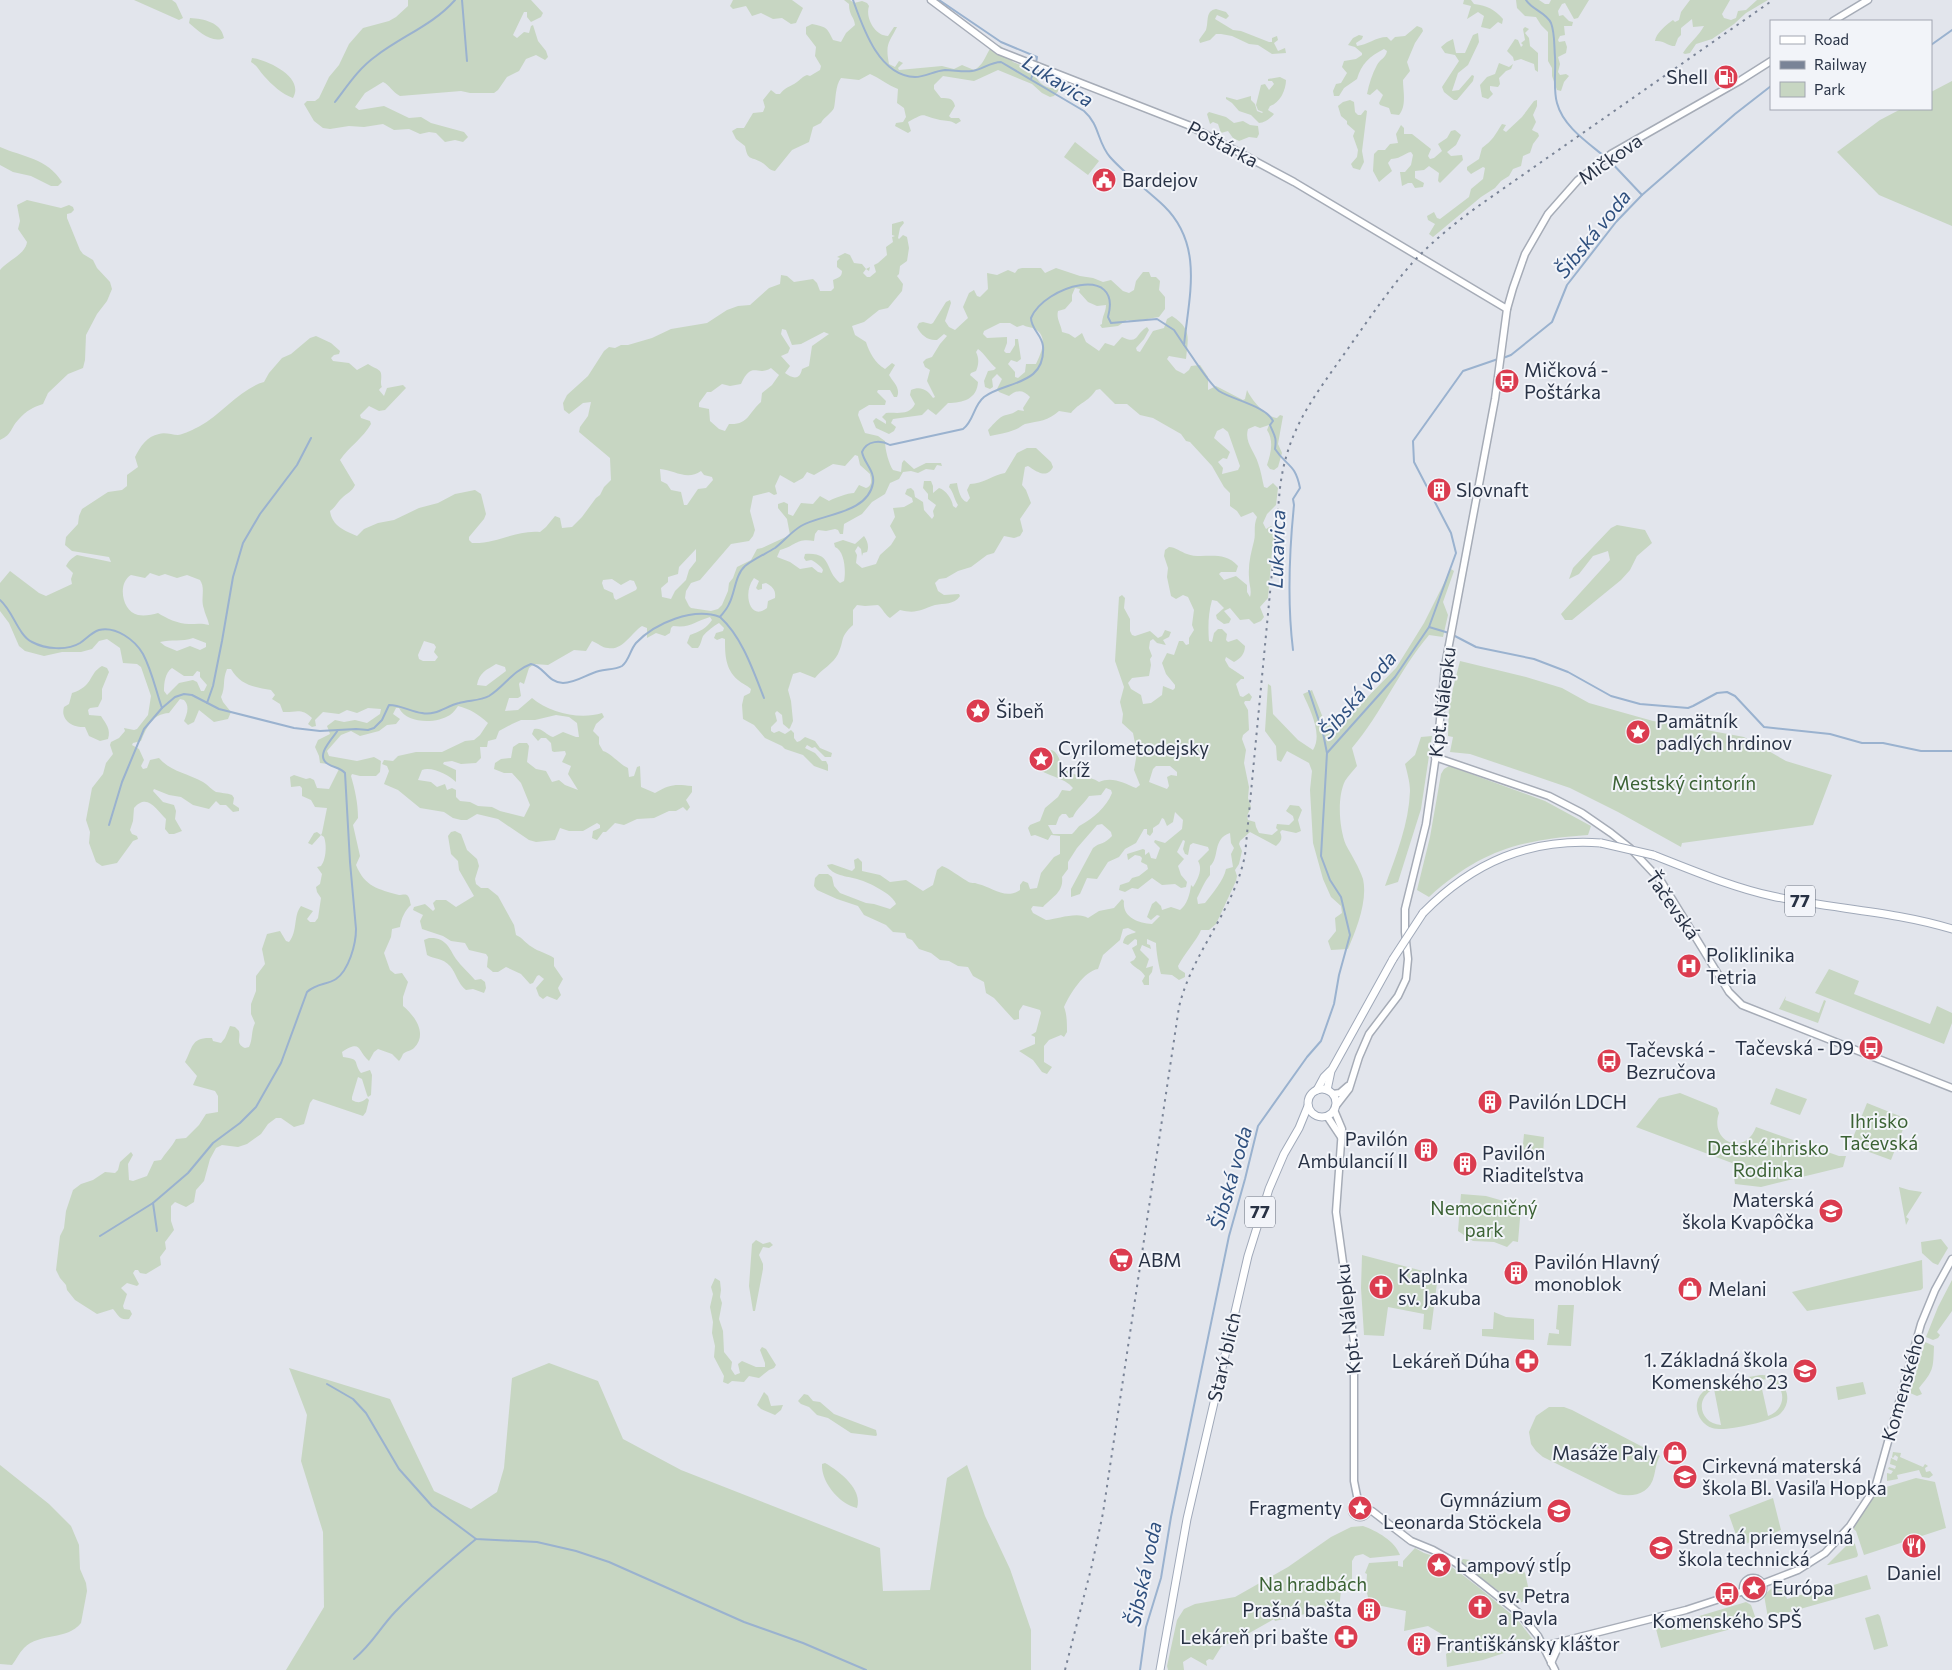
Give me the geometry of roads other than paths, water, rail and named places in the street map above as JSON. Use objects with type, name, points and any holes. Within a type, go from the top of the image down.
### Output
[{"type":"main road","name":"77","points":[[1308,1106],[1311,1094],[1318,1090],[1320,1084],[1331,1071],[1393,959],[1423,913],[1453,885],[1469,874],[1517,852],[1540,845],[1564,842],[1601,843],[1653,855],[1741,888],[1772,896],[1919,920],[1952,929]]},
{"type":"main road","name":"77","points":[[1331,1071],[1330,1092],[1335,1098],[1335,1108]]},
{"type":"main road","points":[[1318,1090],[1330,1092]]},
{"type":"main road","points":[[1308,1106],[1317,1116],[1327,1116],[1335,1108]]},
{"type":"main road","name":"Starý blich","points":[[1160,1670],[1187,1519],[1248,1256],[1269,1189],[1308,1106]]},
{"type":"main road","name":"Starý blich","points":[[1299,1128],[1317,1116]]},
{"type":"street","name":"Poštárka","points":[[931,0],[999,50],[1188,125],[1294,182],[1508,309]]},
{"type":"street","points":[[1835,20],[1868,0]]},
{"type":"street","name":"Mičkova","points":[[1508,309],[1524,258],[1548,214],[1578,180],[1604,158],[1770,62]]},
{"type":"street","name":"Kpt. Nálepku","points":[[1358,1501],[1354,1482],[1354,1342],[1336,1212],[1342,1129],[1335,1108],[1349,1089],[1359,1057],[1369,1034],[1398,996],[1406,979],[1408,959],[1405,922],[1408,896],[1426,824],[1449,645],[1500,366],[1508,309]]},
{"type":"street","name":"Ťačevská","points":[[1435,757],[1550,796],[1582,813],[1630,848],[1661,881],[1729,992],[1742,1005],[1952,1088]]},
{"type":"street","points":[[1330,1092],[1345,1089],[1351,1081]]},
{"type":"street","points":[[1327,1116],[1341,1138]]},
{"type":"street","name":"Komenského","points":[[1762,1584],[1798,1570],[1825,1553],[1850,1526],[1875,1488],[1921,1324],[1935,1290],[1952,1259]]},
{"type":"street","points":[[1358,1501],[1365,1502],[1368,1511],[1365,1515],[1360,1516],[1353,1513],[1353,1506],[1358,1501]]},
{"type":"street","points":[[1368,1511],[1372,1511],[1382,1517],[1411,1541],[1433,1550],[1456,1564],[1525,1618],[1544,1646],[1555,1670]]},
{"type":"street","points":[[1757,1578],[1762,1584],[1762,1592],[1757,1596],[1751,1597],[1744,1592],[1744,1584],[1748,1579],[1757,1578]]},
{"type":"street","points":[[1544,1646],[1693,1608],[1744,1592]]},
{"type":"street","points":[[1551,1663],[1560,1643]]},
{"type":"waterway","points":[[335,102],[364,66],[386,49],[437,16],[455,0]]},
{"type":"waterway","points":[[462,0],[467,61]]},
{"type":"waterway","name":"Lukavica","points":[[853,0],[874,49],[882,60],[902,75],[915,77],[945,70],[972,71],[1001,62],[1084,111],[1093,122],[1110,157],[1164,206],[1177,221],[1185,237],[1191,272],[1184,345],[1219,391],[1257,407],[1269,416],[1273,421],[1270,425],[1274,434],[1275,449],[1293,469],[1298,480],[1300,488],[1293,499],[1289,578],[1293,650]]},
{"type":"waterway","points":[[939,0],[1001,42],[1037,57],[1036,63]]},
{"type":"waterway","points":[[1526,0],[1546,16],[1551,23],[1554,35],[1555,92],[1560,111],[1576,133],[1604,156]]},
{"type":"waterway","name":"Šibská voda","points":[[1932,44],[1952,30]]},
{"type":"waterway","points":[[1031,79],[1035,67]]},
{"type":"waterway","name":"Šibská voda","points":[[1503,358],[1511,355],[1552,322],[1567,285],[1616,222],[1642,195],[1735,114],[1770,87]]},
{"type":"waterway","points":[[1608,159],[1642,195]]},
{"type":"waterway","points":[[0,600],[9,610],[19,629],[27,639],[43,646],[56,648],[75,646],[94,632],[105,629],[124,635],[143,654],[162,708],[175,697],[184,694],[192,695],[219,709],[294,728],[320,731],[368,730],[374,728],[382,720],[389,705],[427,714],[454,704],[482,699],[489,696],[524,667],[531,664],[558,682],[572,682],[595,672],[622,666],[636,643],[653,629],[664,623],[698,614],[720,617],[731,600],[739,574],[745,566],[775,548],[801,526],[843,512],[862,501],[869,493],[873,479],[862,452],[867,445],[874,442],[883,442],[890,445],[963,429],[967,426],[984,397],[1022,381],[1038,369],[1042,359],[1043,346],[1031,322],[1031,318],[1039,307],[1065,289],[1080,285],[1094,285],[1104,290],[1110,300],[1108,317],[1111,323],[1157,319],[1174,330],[1184,345]]},
{"type":"waterway","name":"Šibská voda","points":[[1140,1670],[1146,1627],[1161,1578],[1171,1517],[1229,1236],[1258,1126],[1307,1057],[1321,1041],[1334,1004],[1339,975],[1350,935],[1341,897],[1330,880],[1321,856],[1327,753],[1395,677],[1429,627],[1456,553],[1451,533],[1414,462],[1413,441],[1463,371],[1498,359]]},
{"type":"waterway","points":[[207,703],[213,686],[233,577],[243,543],[260,514],[297,465],[311,438]]},
{"type":"waterway","points":[[720,617],[741,644],[764,698]]},
{"type":"waterway","points":[[1429,627],[1449,633]]},
{"type":"waterway","points":[[1453,635],[1476,647],[1534,659],[1568,672],[1611,696],[1640,704],[1688,708],[1717,693],[1727,692],[1735,696],[1764,727],[1830,734],[1862,743],[1883,743],[1921,751],[1952,751]]},
{"type":"waterway","name":"Lukavica","points":[[1309,691],[1323,733],[1327,753]]},
{"type":"waterway","points":[[109,825],[122,782],[144,729],[162,708]]},
{"type":"waterway","points":[[100,1236],[153,1203],[188,1173],[213,1143],[240,1123],[256,1107],[281,1063],[307,992],[314,987],[336,979],[345,970],[355,942],[356,929],[345,773],[324,761],[323,756],[326,747],[338,730]]},
{"type":"waterway","points":[[153,1203],[157,1231]]},
{"type":"waterway","points":[[327,1384],[353,1399],[366,1413],[399,1469],[432,1506],[476,1539],[537,1542],[576,1551],[609,1562],[744,1622],[803,1643],[866,1670]]},
{"type":"waterway","points":[[354,1659],[405,1602],[434,1574],[476,1539]]},
{"type":"railway","points":[[1065,1670],[1092,1565],[1103,1513],[1179,1007],[1193,968],[1232,895],[1245,855],[1280,488],[1289,448],[1296,431],[1313,399],[1379,304],[1414,261],[1431,244],[1477,207],[1773,0]]},
{"type":"place","name":"Shell","points":[[1726,77]]},
{"type":"place","name":"Bardejov","points":[[1104,180]]},
{"type":"place","name":"Mičková - Poštárka","points":[[1507,381]]},
{"type":"place","name":"Slovnaft","points":[[1439,490]]},
{"type":"place","name":"Šibeň","points":[[978,711]]},
{"type":"place","name":"Pamätník padlých hrdinov","points":[[1638,732]]},
{"type":"place","name":"Cyrilometodejsky kríž","points":[[1041,759]]},
{"type":"place","name":"Poliklinika Tetria","points":[[1689,966]]},
{"type":"place","name":"Tačevská - D9","points":[[1871,1048]]},
{"type":"place","name":"Tačevská - Bezručova","points":[[1609,1061]]},
{"type":"place","name":"Pavilón LDCH","points":[[1490,1102]]},
{"type":"place","name":"Pavilón Ambulancií II","points":[[1426,1150]]},
{"type":"place","name":"Pavilón Riaditeľstva","points":[[1465,1164]]},
{"type":"place","name":"Materská škola Kvapôčka","points":[[1831,1211]]},
{"type":"place","name":"ABM","points":[[1121,1260]]},
{"type":"place","name":"Pavilón Hlavný monoblok","points":[[1516,1273]]},
{"type":"place","name":"Kaplnka sv. Jakuba","points":[[1381,1287]]},
{"type":"place","name":"Melani","points":[[1690,1289]]},
{"type":"place","name":"Lekáreň Dúha","points":[[1527,1361]]},
{"type":"place","name":"1. Základná škola Komenského 23","points":[[1805,1371]]},
{"type":"place","name":"Masáže Paly","points":[[1675,1453]]},
{"type":"place","name":"Cirkevná materská škola Bl. Vasiľa Hopka","points":[[1685,1477]]},
{"type":"place","name":"Fragmenty","points":[[1360,1508]]},
{"type":"place","name":"Gymnázium Leonarda Stöckela","points":[[1559,1511]]},
{"type":"place","name":"Daniel","points":[[1914,1546]]},
{"type":"place","name":"Stredná priemyselná škola technická","points":[[1661,1548]]},
{"type":"place","name":"Lampový stĺp","points":[[1439,1565]]},
{"type":"place","name":"Európa","points":[[1754,1588]]},
{"type":"place","name":"Komenského SPŠ","points":[[1727,1594]]},
{"type":"place","name":"sv. Petra a Pavla","points":[[1480,1607]]},
{"type":"place","name":"Prašná bašta","points":[[1369,1610]]},
{"type":"place","name":"Lekáreň pri bašte","points":[[1346,1637]]},
{"type":"place","name":"Františkánsky kláštor","points":[[1419,1644]]},
{"type":"park label","name":"Mestský cintorín","points":[[1684,783]]},
{"type":"park label","name":"Ihrisko Tačevská","points":[[1879,1132]]},
{"type":"park label","name":"Detské ihrisko Rodinka","points":[[1768,1159]]},
{"type":"park label","name":"Nemocničný park","points":[[1484,1219]]},
{"type":"park label","name":"Na hradbách","points":[[1313,1584]]}]
